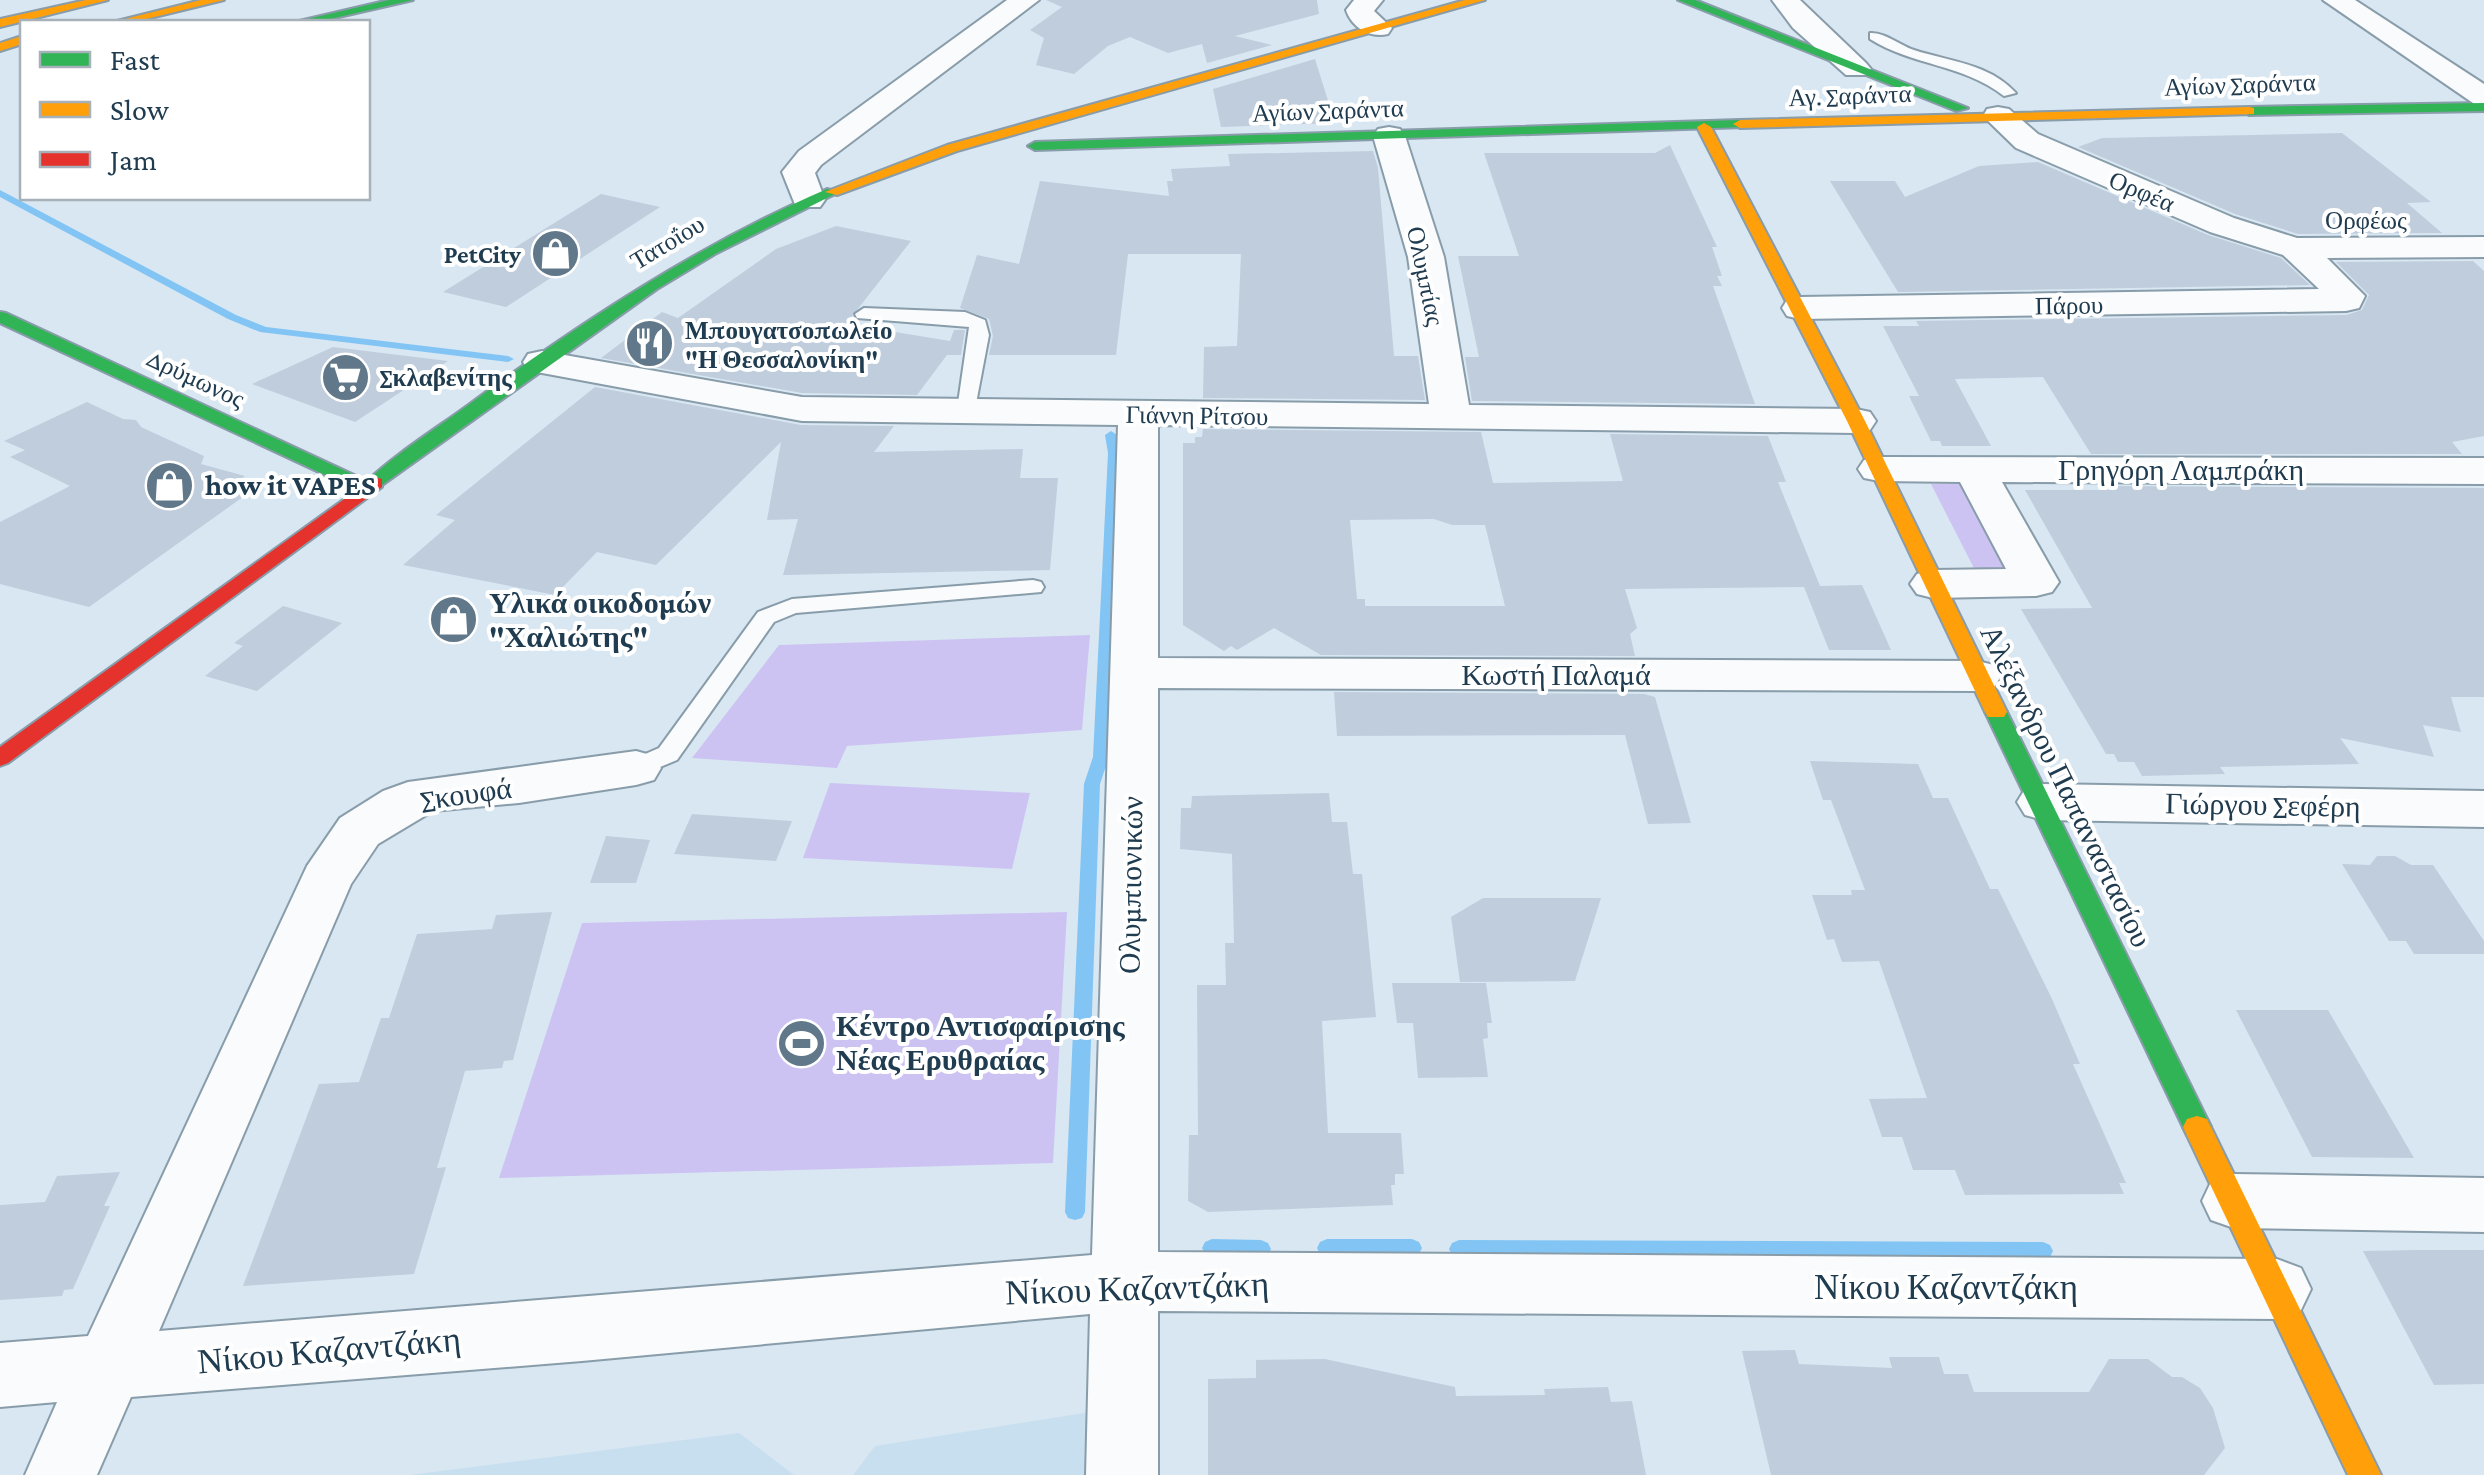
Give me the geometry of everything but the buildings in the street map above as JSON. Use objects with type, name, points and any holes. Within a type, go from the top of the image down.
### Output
[{"type":"main road","points":[[0,24],[102,0]]},
{"type":"main road","points":[[95,20],[170,0]]},
{"type":"main road","points":[[128,20],[218,0]]},
{"type":"main road","points":[[292,20],[360,0]]},
{"type":"main road","points":[[292,20],[406,0]]},
{"type":"main road","name":"Τατοΐου","points":[[0,758],[691,257],[808,200],[952,148],[1478,0]]},
{"type":"main road","points":[[1684,0],[1950,104],[2004,104]]},
{"type":"main road","name":"Αγίων Σαράντα","points":[[2004,104],[2484,107]]},
{"type":"main road","name":"Αγ. Σαράντα","points":[[1704,127],[2004,104]]},
{"type":"main road","name":"Αγίων Σαράντα","points":[[952,148],[1704,127]]},
{"type":"main road","name":"Αλέξανδρου Παπαναστασίου","points":[[1704,127],[1856,422],[2366,1475]]},
{"type":"main road","name":"Δρύμωνος","points":[[0,317],[368,489]]},
{"type":"street","points":[[808,200],[798,172],[810,158],[1024,0]]},
{"type":"street","points":[[1369,0],[1360,10],[1362,17],[1378,28]]},
{"type":"street","points":[[1786,0],[1803,22],[1856,69]]},
{"type":"street","points":[[2337,0],[2484,97]]},
{"type":"street","name":"Ορφέα","points":[[2004,104],[2028,141],[2251,234],[2295,248]]},
{"type":"street","name":"Ολυμπίας","points":[[1389,136],[1426,257],[1451,419]]},
{"type":"street","name":"Ορφέως","points":[[2251,234],[2287,221],[2442,220],[2480,238]]},
{"type":"street","name":"Ορφέως","points":[[2295,248],[2480,238]]},
{"type":"street","name":"Πάρου","points":[[1800,308],[2346,300],[2348,296],[2295,248]]},
{"type":"street","name":"Γιάννη Ρίτσου","points":[[542,362],[773,406],[1138,415],[1856,422]]},
{"type":"street","name":"Ολυμπιονικών","points":[[1122,1475],[1138,415]]},
{"type":"street","name":"Γρηγόρη Λαμπράκη","points":[[1879,469],[2484,471]]},
{"type":"street","points":[[1934,584],[2036,582],[1974,469]]},
{"type":"street","name":"Κωστή Παλαμά","points":[[1135,673],[1977,676]]},
{"type":"street","name":"Σκουφά","points":[[61,1475],[326,880],[359,831],[401,804],[426,794],[519,786],[636,768]]},
{"type":"street","name":"Γιώργου Σεφέρη","points":[[2042,802],[2484,809]]},
{"type":"street","points":[[2234,1201],[2484,1205]]},
{"type":"street","name":"Νίκου Καζαντζάκη","points":[[0,1374],[582,1330],[1125,1281],[2276,1289]]},
{"type":"lane","points":[[1875,36],[1904,52],[1987,74],[2004,104]]},
{"type":"lane","points":[[1856,69],[1904,52]]},
{"type":"lane","points":[[864,314],[965,318],[978,324],[980,335],[968,410]]},
{"type":"lane","name":"Σκουφά","points":[[636,768],[668,754],[766,616],[792,606],[1033,587]]},
{"type":"shaded area","points":[[1931,484],[1968,484],[2018,575],[1978,576]]},
{"type":"shaded area","points":[[1090,635],[1082,730],[847,746],[837,768],[692,758],[779,645]]},
{"type":"shaded area","points":[[830,783],[1030,793],[1012,869],[803,858]]},
{"type":"shaded area","name":"Κέντρο Αντισφαίρισης Νέας Ερυθραίας","points":[[1067,912],[1053,1163],[499,1178],[582,923]]},
{"type":"shaded area","points":[[1097,1411],[1095,1475],[853,1475],[875,1446]]},
{"type":"shaded area","points":[[739,1433],[794,1475],[410,1475]]},
{"type":"waterway","points":[[0,193],[232,317],[264,330],[508,359]]},
{"type":"waterway","points":[[1075,1212],[1092,784],[1101,757],[1114,453],[1111,435]]},
{"type":"waterway","points":[[1212,1248],[1261,1249]]},
{"type":"waterway","points":[[1327,1248],[1412,1248]]},
{"type":"waterway","points":[[1459,1249],[2043,1251]]},
{"type":"traffic: fast","points":[[311,20],[407,0]]},
{"type":"traffic: fast","points":[[1684,0],[1961,108]]},
{"type":"traffic: fast","points":[[2249,111],[2484,107]]},
{"type":"traffic: fast","points":[[1035,146],[1740,124]]},
{"type":"traffic: fast","points":[[375,483],[539,362],[651,286],[709,251],[832,192]]},
{"type":"traffic: fast","points":[[0,317],[368,489]]},
{"type":"traffic: fast","points":[[1996,712],[2197,1127]]},
{"type":"traffic: slow","points":[[0,23],[102,0]]},
{"type":"traffic: slow","points":[[128,20],[218,0]]},
{"type":"traffic: slow","points":[[832,192],[952,148],[1479,0]]},
{"type":"traffic: slow","points":[[0,47],[20,41]]},
{"type":"traffic: slow","points":[[1740,124],[2249,111]]},
{"type":"traffic: slow","points":[[1704,127],[1856,421],[1996,712]]},
{"type":"traffic: slow","points":[[2197,1127],[2365,1475]]},
{"type":"traffic: jam","points":[[0,758],[375,483]]},
{"type":"place","name":"PetCity","points":[[556,254]]},
{"type":"place","name":"Μπουγατσοπωλείο \"Η Θεσσαλονίκη\"","points":[[650,344]]},
{"type":"place","name":"Σκλαβενίτης","points":[[345,377]]},
{"type":"place","name":"how it VAPES","points":[[170,485]]},
{"type":"place","name":"Υλικά οικοδομών \"Χαλιώτης\"","points":[[454,620]]},
{"type":"place","name":"Κέντρο Αντισφαίρισης Νέας Ερυθραίας","points":[[801,1043]]}]
